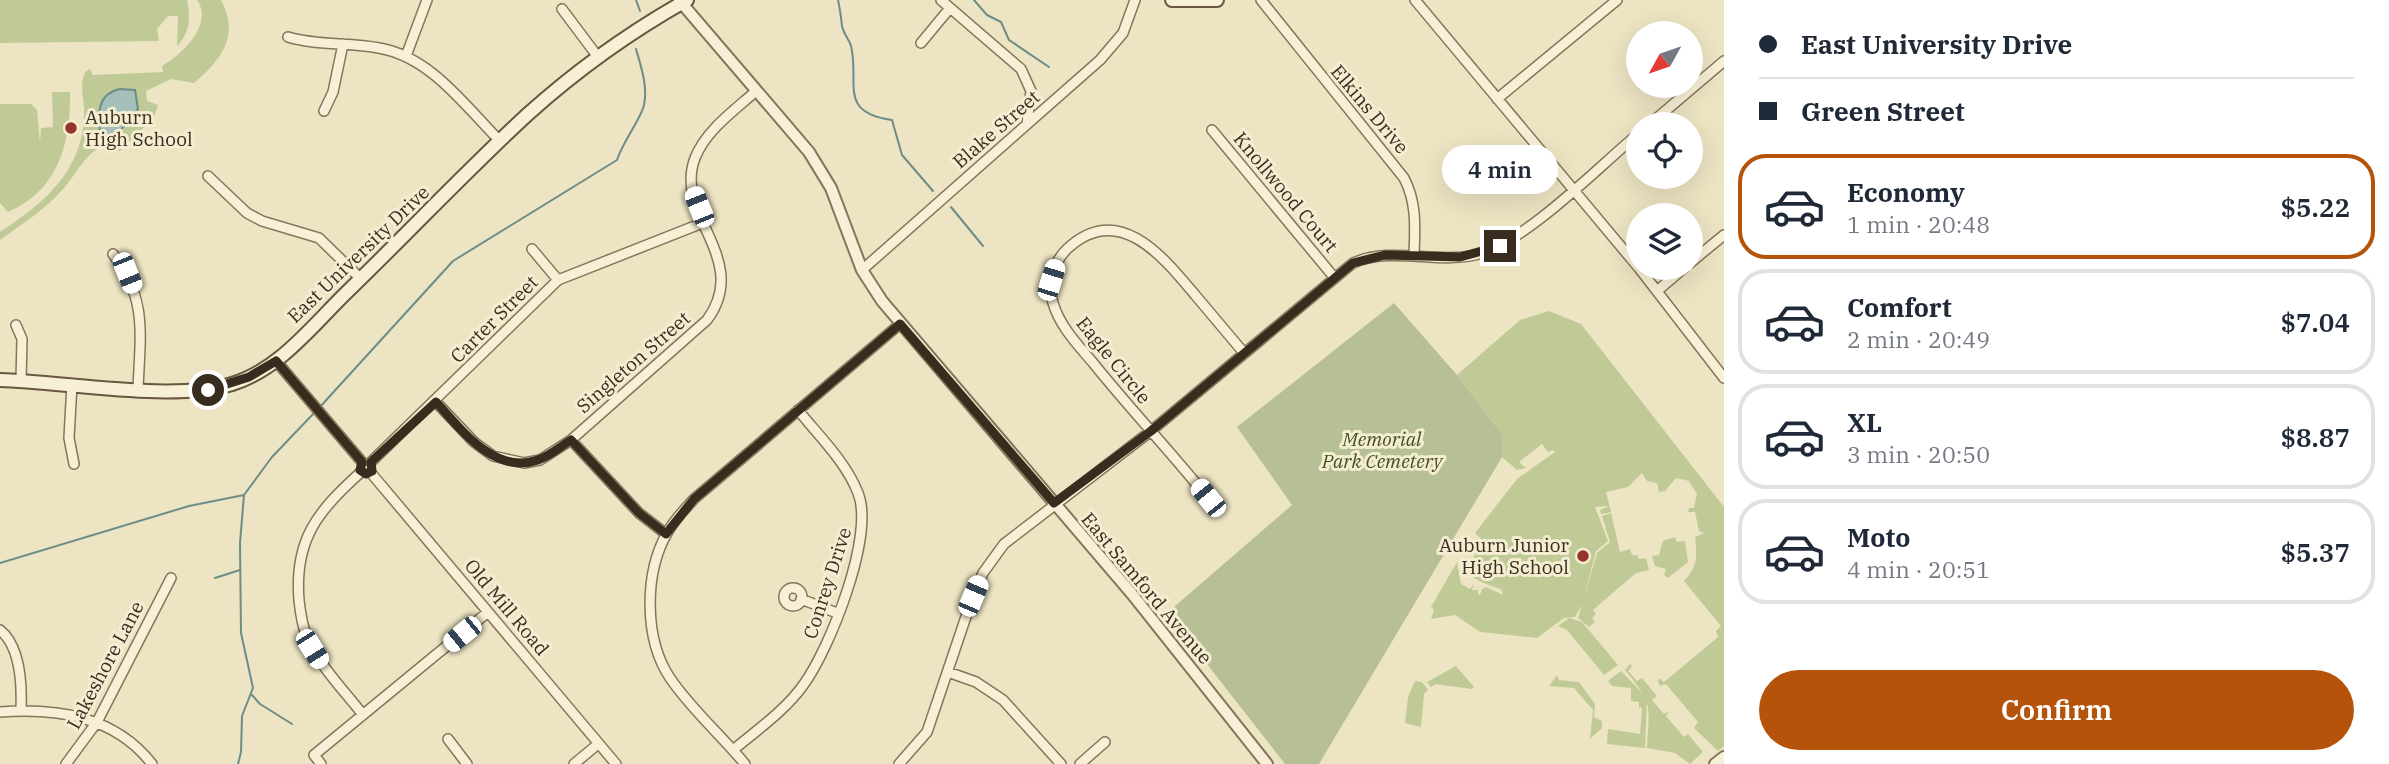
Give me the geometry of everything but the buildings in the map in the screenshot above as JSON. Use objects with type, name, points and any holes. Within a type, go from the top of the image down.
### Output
[{"type":"main road","points":[[1172,0],[1217,0]]},
{"type":"main road","name":"East University Drive","points":[[0,380],[138,389],[208,390],[249,377],[276,361],[540,104],[644,23],[682,1]]},
{"type":"street","points":[[406,56],[426,0]]},
{"type":"street","points":[[941,0],[1021,69],[1031,91],[1027,124]]},
{"type":"street","name":"Blake Street","points":[[862,270],[1112,48],[1123,33],[1135,0]]},
{"type":"street","name":"Elkins Drive","points":[[1261,0],[1404,177],[1415,211],[1414,255]]},
{"type":"street","points":[[1415,0],[1626,252]]},
{"type":"street","points":[[1497,99],[1617,0]]},
{"type":"street","name":"East Samford Avenue","points":[[682,1],[809,152],[823,173],[841,211],[862,270],[900,324],[1132,594],[1261,762]]},
{"type":"street","points":[[921,43],[950,8]]},
{"type":"street","points":[[562,9],[598,57]]},
{"type":"street","points":[[288,37],[380,48],[406,56],[442,81],[500,141]]},
{"type":"street","points":[[324,111],[332,92],[343,44]]},
{"type":"street","points":[[1664,112],[1724,61]]},
{"type":"street","name":"Singleton Street","points":[[436,402],[480,447],[508,461],[540,460],[571,440],[706,320],[717,307],[723,283],[693,192],[695,157],[713,130],[757,91]]},
{"type":"street","name":"Knollwood Court","points":[[1212,130],[1333,276]]},
{"type":"street","points":[[899,764],[927,732],[973,596],[992,557],[1054,503],[1151,431],[1333,276],[1368,257],[1460,257],[1500,246],[1530,226],[1626,144]]},
{"type":"street","points":[[208,176],[247,213],[262,221],[319,238],[361,279]]},
{"type":"street","name":"Carter Street","points":[[363,715],[312,649],[301,616],[298,577],[302,553],[314,523],[330,501],[436,402],[558,280],[705,222]]},
{"type":"street","name":"Eagle Circle","points":[[1208,498],[1060,320],[1051,296],[1051,280],[1056,264],[1066,250],[1079,240],[1103,232],[1119,232],[1135,237],[1168,264],[1244,353]]},
{"type":"street","points":[[1703,252],[1724,235]]},
{"type":"street","points":[[532,249],[558,280]]},
{"type":"street","points":[[113,254],[127,273],[140,310],[138,389]]},
{"type":"street","points":[[1648,280],[1724,378]]},
{"type":"street","points":[[1657,291],[1670,280]]},
{"type":"street","points":[[745,764],[684,697],[669,677],[656,646],[650,605],[651,587],[666,534],[694,499],[900,324]]},
{"type":"street","points":[[16,325],[22,338],[21,381]]},
{"type":"street","name":"Old Mill Road","points":[[276,361],[616,764]]},
{"type":"street","points":[[72,384],[69,438],[74,464]]},
{"type":"street","name":"Conrey Drive","points":[[733,750],[802,687],[821,657],[863,536],[863,511],[852,479],[798,410]]},
{"type":"street","points":[[571,440],[639,513],[666,534]]},
{"type":"street","name":"Lakeshore Lane","points":[[66,764],[97,722],[171,578]]},
{"type":"street","points":[[802,599],[837,613]]},
{"type":"street","points":[[321,764],[314,755],[488,612]]},
{"type":"street","points":[[0,630],[12,646],[17,663],[21,710]]},
{"type":"street","points":[[948,671],[976,682],[1003,699],[1061,764]]},
{"type":"street","points":[[0,712],[62,712],[97,722],[128,740],[152,764]]},
{"type":"street","points":[[448,739],[467,764]]},
{"type":"street","points":[[1080,764],[1105,742]]},
{"type":"street","points":[[574,764],[598,744]]},
{"type":"street","points":[[1715,764],[1724,757]]},
{"type":"green space","points":[[0,0],[187,0],[188,24],[185,36],[177,46],[178,16],[168,16],[157,29],[159,41],[0,43]]},
{"type":"green space","points":[[197,0],[221,0],[229,24],[225,46],[213,65],[194,83],[171,79],[146,91],[147,101],[158,105],[154,117],[120,151],[100,147],[94,151],[49,203],[0,240],[0,232],[47,196],[70,166],[83,130],[82,86],[85,72],[90,69],[93,75],[163,72],[162,66],[186,47],[199,29],[202,19]]},
{"type":"green space","points":[[52,92],[70,92],[64,146],[50,178],[39,191],[8,212],[0,203],[0,104],[31,104],[37,110],[40,143],[41,128],[53,127]]},
{"type":"green space","name":"Memorial Park Cemetery","points":[[1394,303],[1457,375],[1502,434],[1502,457],[1319,764],[1285,764],[1167,613],[1292,505],[1237,427]]},
{"type":"green space","points":[[1549,311],[1581,324],[1724,507],[1724,746],[1718,751],[1694,728],[1698,722],[1666,684],[1660,686],[1658,682],[1659,678],[1664,682],[1718,637],[1716,631],[1721,626],[1684,581],[1692,571],[1695,561],[1695,537],[1704,533],[1699,531],[1695,512],[1688,512],[1689,508],[1694,508],[1697,494],[1689,481],[1676,478],[1665,491],[1659,492],[1657,483],[1647,481],[1642,473],[1628,487],[1606,492],[1611,512],[1601,514],[1600,510],[1609,506],[1595,507],[1608,541],[1596,551],[1584,598],[1597,553],[1610,542],[1602,516],[1611,513],[1620,552],[1630,549],[1632,555],[1637,555],[1639,559],[1646,558],[1649,570],[1636,573],[1593,610],[1596,614],[1592,618],[1595,622],[1589,627],[1578,618],[1582,605],[1575,617],[1564,618],[1537,638],[1480,632],[1455,615],[1431,619],[1434,610],[1431,607],[1457,562],[1461,584],[1470,589],[1474,584],[1472,590],[1478,590],[1480,595],[1486,587],[1503,595],[1501,589],[1478,580],[1470,572],[1472,560],[1483,541],[1475,533],[1517,479],[1555,452],[1548,452],[1542,444],[1519,462],[1526,468],[1517,470],[1502,457],[1502,434],[1457,375],[1520,320]]},
{"type":"green space","points":[[1675,537],[1677,542],[1685,541],[1688,562],[1668,578],[1664,575],[1666,569],[1655,566],[1652,556],[1659,555],[1663,541]]},
{"type":"green space","points":[[1569,618],[1582,622],[1618,665],[1604,675],[1567,630],[1558,626]]},
{"type":"green space","points":[[1630,664],[1632,666],[1628,671],[1637,681],[1642,678],[1657,696],[1652,700],[1664,714],[1669,711],[1666,716],[1684,737],[1688,734],[1703,752],[1690,764],[1675,753],[1647,748],[1648,706],[1641,691],[1625,670]]},
{"type":"green space","points":[[1456,666],[1474,687],[1471,689],[1436,684],[1431,687],[1427,682]]},
{"type":"green space","points":[[1621,671],[1647,698],[1645,748],[1607,744],[1608,729],[1640,734],[1642,708],[1639,707],[1639,702],[1631,701],[1631,688],[1612,686],[1608,681]]},
{"type":"green space","points":[[1557,675],[1559,680],[1579,682],[1595,704],[1594,717],[1602,721],[1602,728],[1590,739],[1593,710],[1574,688],[1549,686]]},
{"type":"green space","points":[[1415,681],[1422,682],[1428,690],[1424,694],[1421,727],[1405,723],[1408,697]]},
{"type":"water","points":[[120,89],[135,90],[138,109],[117,132],[106,135],[100,133],[99,112],[103,100]]},
{"type":"waterway","points":[[636,0],[640,11]]},
{"type":"waterway","points":[[838,0],[843,29],[851,46],[857,103],[875,116],[892,120],[902,155],[933,191]]},
{"type":"waterway","points":[[974,0],[987,15],[1001,22],[1009,40],[1049,67]]},
{"type":"waterway","points":[[319,408],[453,261],[617,160],[644,105],[645,84],[636,49]]},
{"type":"waterway","points":[[951,207],[983,246]]},
{"type":"waterway","points":[[0,563],[189,506],[244,495],[272,457],[315,412]]},
{"type":"waterway","points":[[238,764],[242,716],[253,688],[241,633],[240,543],[244,495]]},
{"type":"waterway","points":[[215,578],[240,570]]},
{"type":"waterway","points":[[252,695],[260,704],[292,724]]},
{"type":"place","name":"Auburn High School","points":[[71,128]]},
{"type":"place","name":"Auburn Junior High School","points":[[1583,556]]},
{"type":"route","points":[[208,390],[233,384],[276,361],[362,462],[360,470],[366,474],[372,471],[371,462],[436,402],[486,452],[508,461],[523,463],[540,460],[571,440],[639,513],[666,534],[694,499],[900,324],[1054,503],[1151,431],[1333,276],[1353,263],[1368,257],[1385,255],[1460,257],[1500,246]]}]
